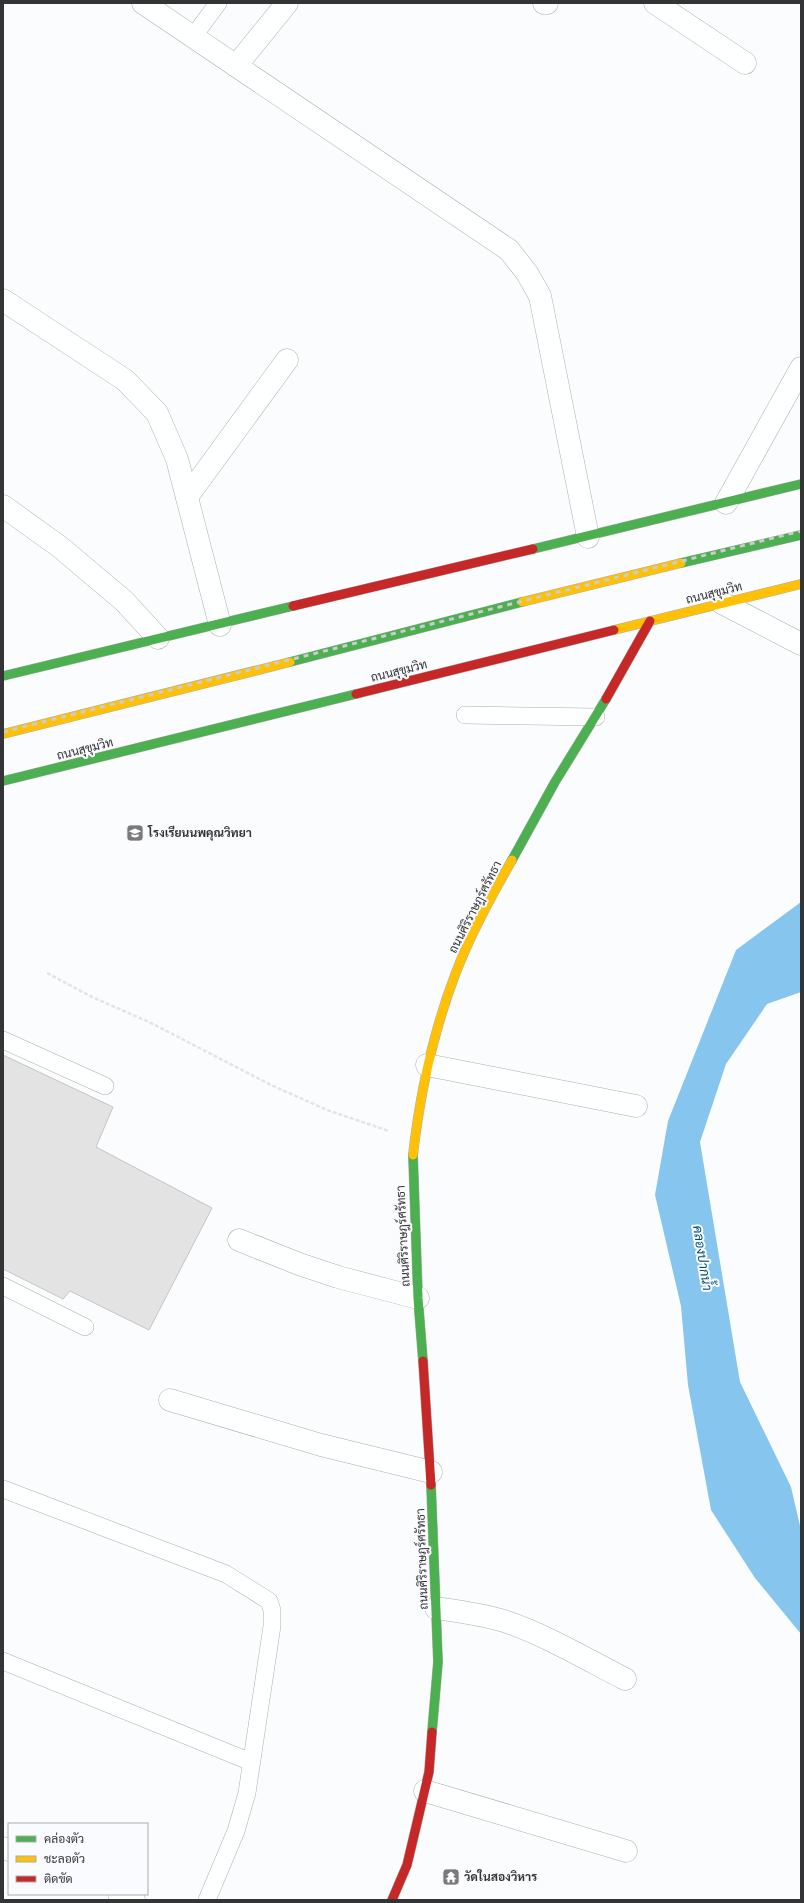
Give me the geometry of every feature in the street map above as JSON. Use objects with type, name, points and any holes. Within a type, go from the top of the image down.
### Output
[{"type":"main road","points":[[3,676],[588,537],[801,484]]},
{"type":"main road","points":[[3,734],[115,707],[392,634],[717,554],[801,536]]},
{"type":"main road","name":"ถนนสุขุมวิท","points":[[3,781],[801,584]]},
{"type":"main road","name":"ถนนศิริราษฎร์ศรัทธา","points":[[392,1900],[407,1866],[429,1772],[438,1662],[431,1472],[418,1298],[412,1161],[419,1104],[432,1044],[455,974],[485,909],[555,782],[596,717],[650,621]]},
{"type":"street","points":[[143,3],[509,250],[527,273],[540,296],[588,537]]},
{"type":"street","points":[[236,66],[287,3]]},
{"type":"street","points":[[656,3],[745,63]]},
{"type":"street","points":[[3,300],[125,380],[157,413],[177,459],[220,625]]},
{"type":"street","points":[[187,497],[287,360]]},
{"type":"street","points":[[726,503],[801,368]]},
{"type":"street","points":[[3,506],[60,547],[124,602],[158,638]]},
{"type":"street","points":[[722,603],[801,644]]},
{"type":"street","points":[[427,1065],[636,1106]]},
{"type":"street","points":[[239,1240],[312,1269],[418,1298]]},
{"type":"street","points":[[170,1400],[321,1445],[431,1472]]},
{"type":"street","points":[[436,1608],[487,1617],[525,1629],[625,1679]]},
{"type":"street","points":[[425,1791],[626,1851]]},
{"type":"street","points":[[122,1895],[134,1900]]},
{"type":"lane","points":[[193,37],[218,3]]},
{"type":"lane","points":[[464,715],[596,717]]},
{"type":"lane","points":[[3,1040],[105,1086]]},
{"type":"lane","points":[[3,1286],[84,1327]]},
{"type":"lane","points":[[3,1489],[226,1574],[269,1601],[272,1610],[272,1626],[247,1792],[236,1831],[207,1900]]},
{"type":"lane","points":[[3,1661],[251,1762]]},
{"type":"path","points":[[47,973],[92,997],[149,1022],[271,1085],[327,1110],[414,1139]]},
{"type":"water","name":"คลองปากน้ำ","points":[[801,902],[801,992],[767,1004],[726,1064],[700,1142],[740,1382],[791,1487],[801,1530],[801,1634],[755,1578],[711,1510],[688,1385],[681,1306],[655,1195],[668,1121],[736,950]]},
{"type":"building","points":[[3,1055],[113,1107],[96,1147],[212,1208],[149,1330],[70,1291],[63,1299],[3,1269]]},
{"type":"railway","points":[[3,732],[801,531]]},
{"type":"traffic: fast","points":[[533,549],[801,484]]},
{"type":"traffic: fast","points":[[681,563],[801,535]]},
{"type":"traffic: fast","points":[[290,662],[522,602]]},
{"type":"traffic: fast","points":[[3,676],[293,606]]},
{"type":"traffic: fast","points":[[3,781],[356,694]]},
{"type":"traffic: fast","points":[[512,860],[555,782],[606,699]]},
{"type":"traffic: fast","points":[[413,1155],[418,1298],[423,1361]]},
{"type":"traffic: fast","points":[[431,1485],[438,1662],[432,1732]]},
{"type":"traffic: slow","points":[[522,602],[681,563]]},
{"type":"traffic: slow","points":[[614,630],[801,584]]},
{"type":"traffic: slow","points":[[3,734],[290,662]]},
{"type":"traffic: slow","points":[[413,1155],[419,1109],[428,1064],[447,997],[474,931],[512,860]]},
{"type":"traffic: jam","points":[[293,606],[533,549]]},
{"type":"traffic: jam","points":[[606,699],[650,621]]},
{"type":"traffic: jam","points":[[356,694],[614,630]]},
{"type":"traffic: jam","points":[[423,1361],[431,1485]]},
{"type":"traffic: jam","points":[[392,1900],[407,1865],[429,1772],[432,1732]]},
{"type":"place","name":"โรงเรียนนพคุณวิทยา","points":[[135,833]]},
{"type":"place","name":"วัดในสองวิหาร","points":[[451,1877]]}]
